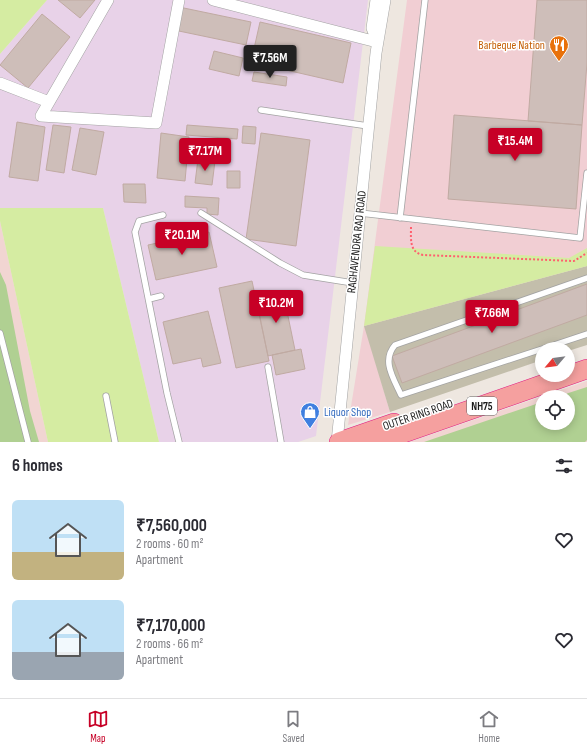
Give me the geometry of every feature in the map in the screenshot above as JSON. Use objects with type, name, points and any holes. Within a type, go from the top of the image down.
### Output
[{"type":"highway","points":[[575,361],[587,357]]},
{"type":"highway","name":"OUTER RING ROAD","points":[[378,442],[587,369]]},
{"type":"highway","name":"OUTER RING ROAD","points":[[338,442],[535,374]]},
{"type":"street","points":[[108,0],[42,116],[156,123],[179,0]]},
{"type":"street","points":[[213,0],[377,42]]},
{"type":"street","name":"RAGHAVENDRA RAO ROAD","points":[[376,0],[372,28],[377,42]]},
{"type":"street","name":"RAGHAVENDRA RAO ROAD","points":[[338,442],[368,126],[377,42],[385,0]]},
{"type":"street","points":[[0,83],[49,102]]},
{"type":"lane","points":[[400,218],[425,0]]},
{"type":"lane","points":[[261,110],[368,126]]},
{"type":"lane","points":[[360,213],[580,238],[587,173]]},
{"type":"lane","points":[[201,213],[280,263],[303,275],[353,283]]},
{"type":"lane","points":[[163,215],[139,221],[135,232],[167,393],[179,442]]},
{"type":"lane","points":[[535,351],[401,396],[388,362],[391,350],[396,345],[587,278]]},
{"type":"lane","points":[[149,298],[161,296]]},
{"type":"lane","points":[[0,333],[28,442]]},
{"type":"lane","points":[[563,342],[587,334]]},
{"type":"lane","points":[[268,367],[281,442]]},
{"type":"lane","points":[[106,396],[115,442]]},
{"type":"path","points":[[411,219],[411,246],[423,255],[574,261],[587,253]]},
{"type":"shaded area","points":[[47,0],[368,0],[316,436],[298,442],[159,442],[103,208],[0,208],[0,54]]},
{"type":"shaded area","points":[[407,0],[587,0],[587,266],[365,326],[390,412],[348,425],[364,326]]},
{"type":"shaded area","points":[[0,221],[48,442],[0,442]]},
{"type":"shaded area","points":[[587,266],[587,345],[575,349],[575,342],[535,342],[535,362],[390,412],[364,326]]},
{"type":"shaded area","points":[[587,381],[587,442],[409,442],[535,399],[535,430],[575,430],[575,390],[561,390]]},
{"type":"green space","points":[[0,0],[47,0],[0,54]]},
{"type":"green space","points":[[0,208],[103,208],[159,442],[48,442],[0,221]]},
{"type":"green space","points":[[375,246],[569,258],[587,248],[587,266],[364,326]]},
{"type":"green space","points":[[0,272],[6,285],[30,411],[39,442],[0,442]]},
{"type":"green space","points":[[587,387],[587,440],[585,442],[424,442],[535,404],[535,430],[575,430],[575,391]]},
{"type":"building","points":[[58,0],[95,0],[80,18]]},
{"type":"building","points":[[537,0],[587,0],[587,63],[582,125],[528,121]]},
{"type":"building","points":[[179,7],[251,22],[246,45],[174,30]]},
{"type":"building","points":[[42,14],[70,37],[28,88],[0,65]]},
{"type":"building","points":[[260,22],[351,43],[343,83],[251,62]]},
{"type":"building","points":[[214,51],[243,58],[239,76],[209,69]]},
{"type":"building","points":[[254,72],[287,77],[286,86],[252,81]]},
{"type":"building","points":[[454,115],[582,125],[576,209],[448,199]]},
{"type":"building","points":[[17,122],[45,127],[38,181],[9,177]]},
{"type":"building","points":[[53,125],[71,127],[64,173],[46,170]]},
{"type":"building","points":[[187,125],[238,129],[237,139],[186,135]]},
{"type":"building","points":[[243,126],[256,127],[255,144],[242,143]]},
{"type":"building","points":[[80,128],[104,132],[96,175],[72,170]]},
{"type":"building","points":[[161,133],[189,137],[185,181],[157,178]]},
{"type":"building","points":[[261,133],[310,140],[296,246],[246,239]]},
{"type":"building","points":[[198,159],[215,161],[212,185],[195,183]]},
{"type":"building","points":[[227,171],[240,171],[240,188],[227,188]]},
{"type":"building","points":[[123,184],[145,184],[146,203],[124,202]]},
{"type":"building","points":[[185,196],[219,198],[218,215],[207,214],[207,208],[185,207]]},
{"type":"building","points":[[209,232],[217,267],[156,280],[148,245]]},
{"type":"building","points":[[252,281],[269,361],[236,368],[219,288]]},
{"type":"building","points":[[587,284],[587,315],[402,383],[392,356]]},
{"type":"building","points":[[283,292],[295,350],[268,356],[256,298]]},
{"type":"building","points":[[208,311],[221,363],[203,367],[201,358],[173,364],[163,322]]},
{"type":"building","points":[[301,349],[305,369],[276,375],[272,355]]},
{"type":"place","name":"Barbeque Nation","points":[[559,62]]},
{"type":"place","name":"Liquor Shop","points":[[310,429]]}]
